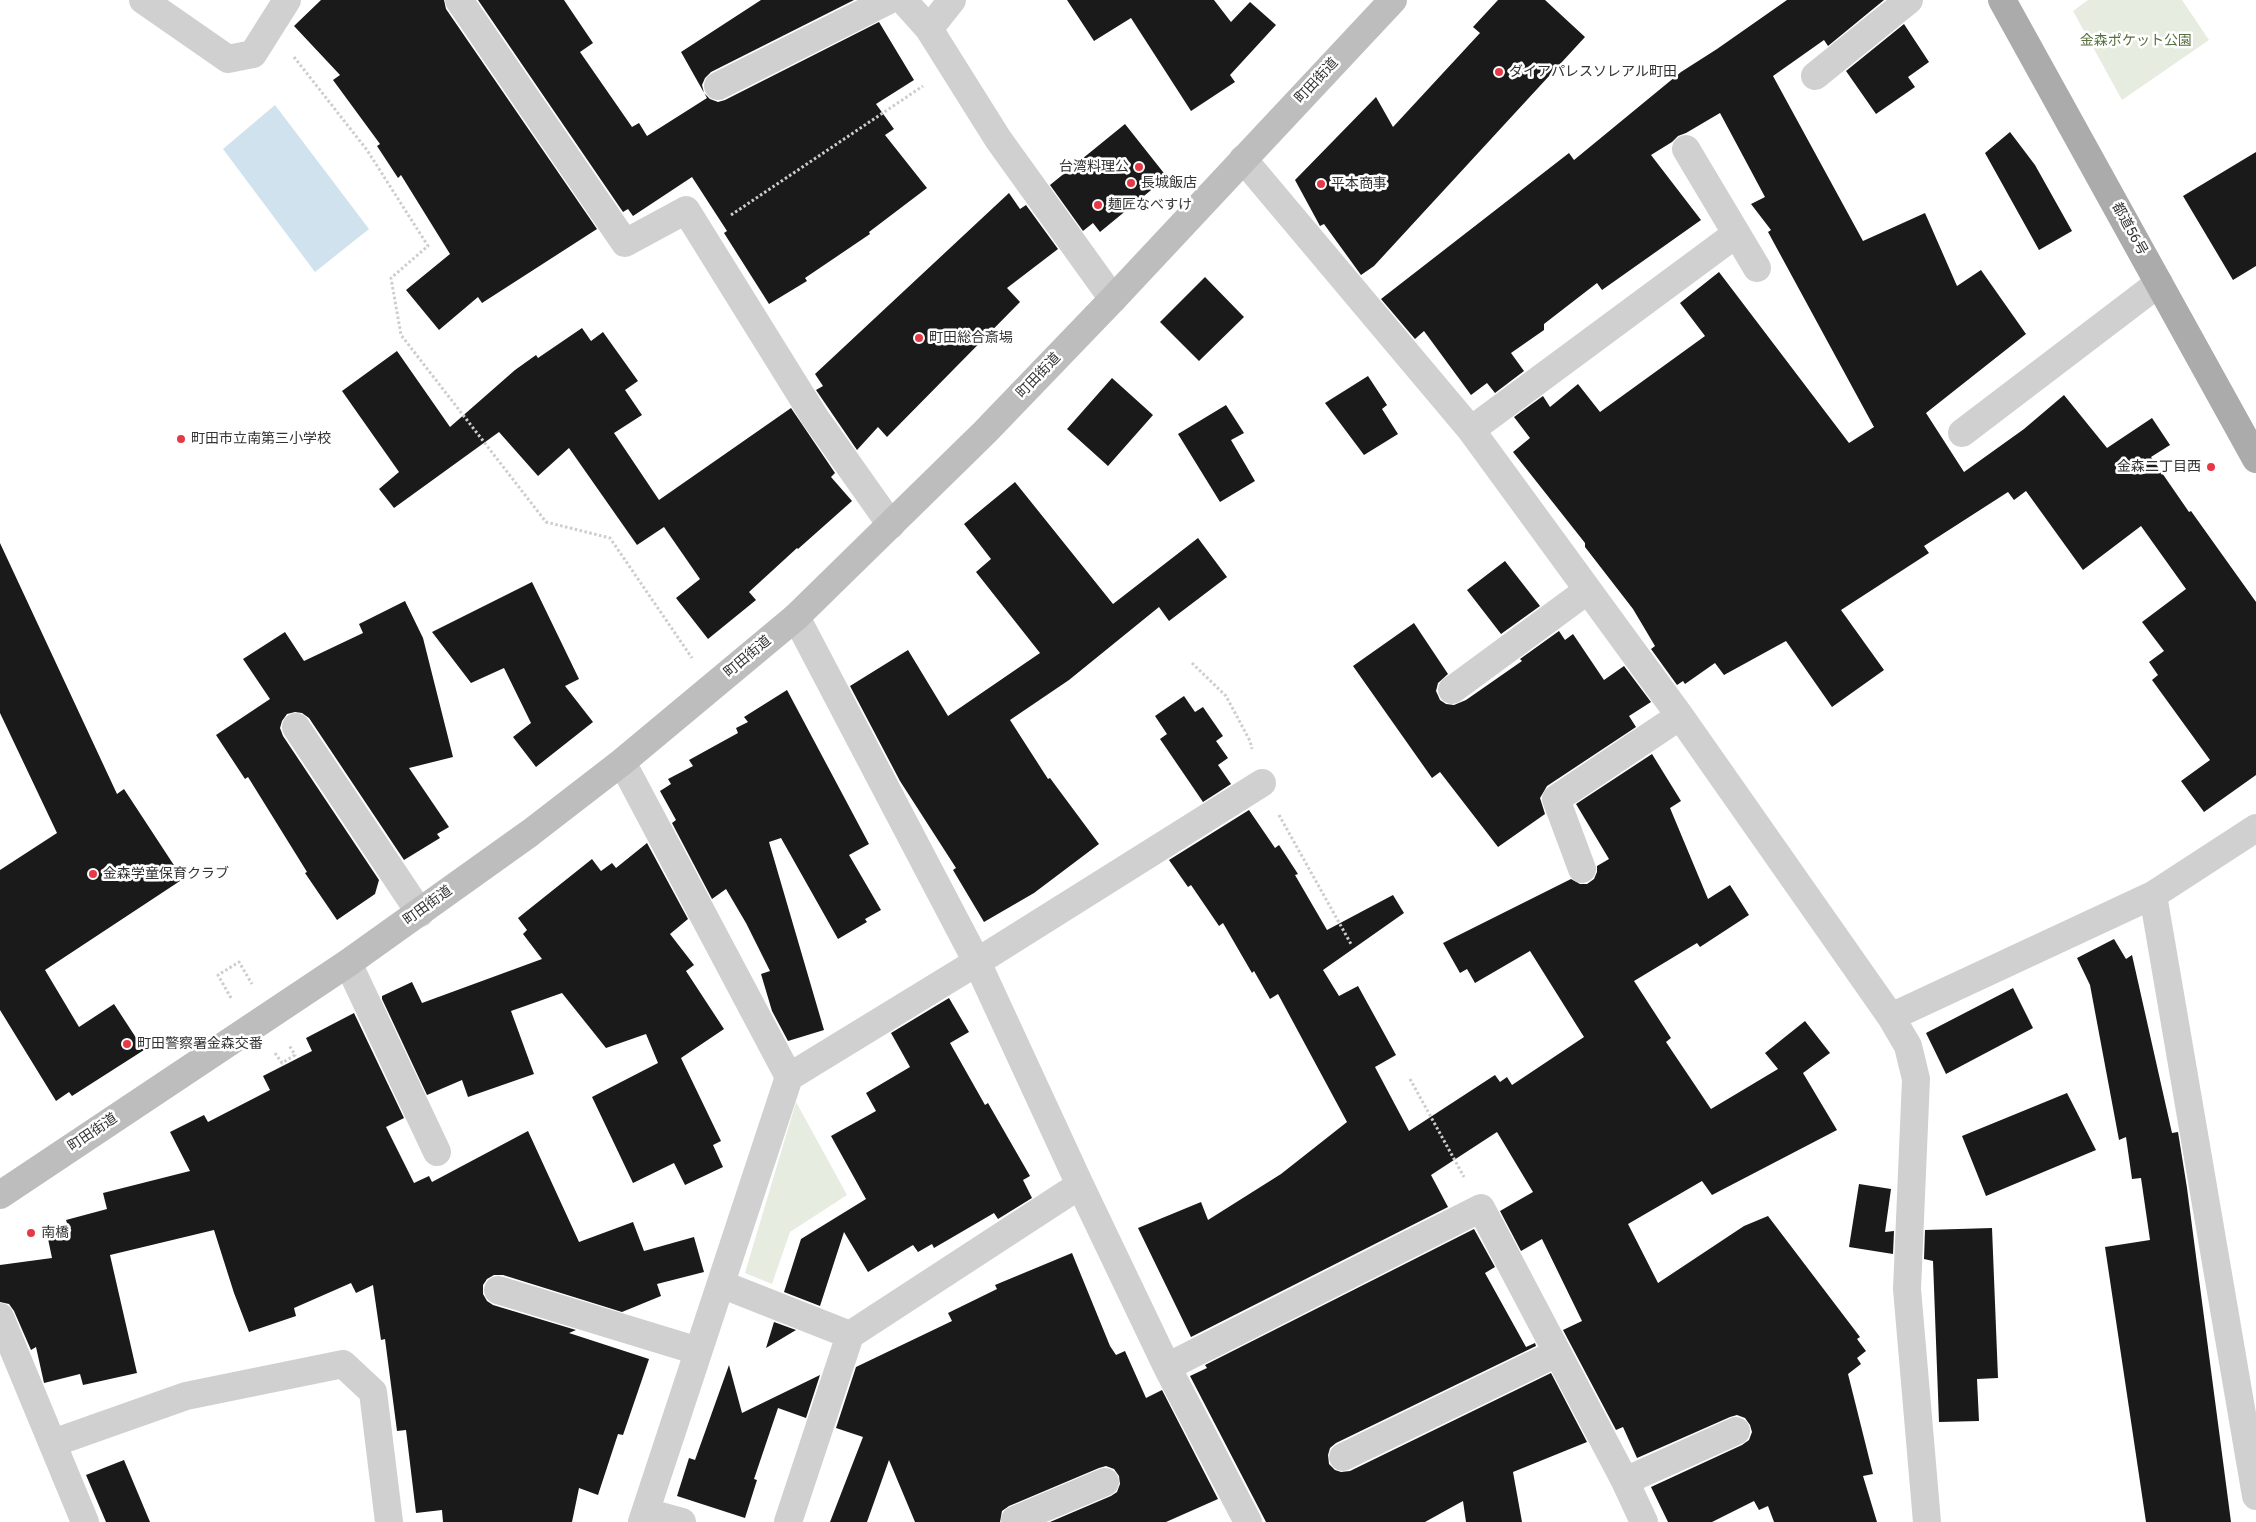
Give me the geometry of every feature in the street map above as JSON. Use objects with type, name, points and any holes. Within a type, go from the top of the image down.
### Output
[{"type":"main road","name":"町田街道","points":[[0,1195],[420,913],[530,833],[622,762],[796,617],[891,525],[1113,299],[1394,0]]},
{"type":"main road","name":"都道56号","points":[[2002,0],[2256,459]]},
{"type":"street","points":[[143,0],[228,59],[253,54],[287,0]]},
{"type":"street","points":[[459,0],[625,243],[686,210],[814,416],[891,525]]},
{"type":"street","points":[[718,86],[889,0]]},
{"type":"street","points":[[903,0],[929,29],[998,140],[1113,299]]},
{"type":"street","points":[[929,29],[952,0]]},
{"type":"street","points":[[1815,76],[1909,0]]},
{"type":"street","points":[[1686,149],[1757,268]]},
{"type":"street","points":[[1243,159],[1471,430],[1680,716],[1891,1017],[1908,1046],[1916,1079],[1907,1288],[1927,1522]]},
{"type":"street","points":[[1471,430],[1736,234]]},
{"type":"street","points":[[1962,433],[2158,283]]},
{"type":"street","points":[[1452,690],[1588,590]]},
{"type":"street","points":[[796,617],[977,962],[1167,1367],[1248,1522]]},
{"type":"street","points":[[1582,869],[1556,799],[1680,716]]},
{"type":"street","points":[[296,727],[420,913]]},
{"type":"street","points":[[622,762],[789,1077]]},
{"type":"street","points":[[682,1522],[644,1517],[789,1077],[977,962],[1262,783]]},
{"type":"street","points":[[1891,1017],[2153,895],[2256,828]]},
{"type":"street","points":[[2153,895],[2256,1496]]},
{"type":"street","points":[[348,963],[437,1152]]},
{"type":"street","points":[[788,1522],[850,1335],[1080,1185]]},
{"type":"street","points":[[1167,1367],[1481,1208],[1625,1481],[1644,1522]]},
{"type":"street","points":[[721,1284],[850,1335]]},
{"type":"street","points":[[498,1290],[698,1351]]},
{"type":"street","points":[[0,1317],[85,1522]]},
{"type":"street","points":[[1342,1457],[1557,1353]]},
{"type":"street","points":[[52,1443],[186,1396],[343,1364],[372,1392],[388,1522]]},
{"type":"street","points":[[1625,1481],[1736,1431]]},
{"type":"street","points":[[1015,1520],[1060,1512],[1105,1482]]},
{"type":"path","points":[[270,26],[367,150],[428,246],[391,278],[401,335],[546,522],[610,538],[712,687]]},
{"type":"path","points":[[702,235],[952,66]]},
{"type":"path","points":[[249,1029],[218,975],[239,962],[254,987]]},
{"type":"path","points":[[1410,1079],[1481,1208]]},
{"type":"green space","name":"金森ポケット公園","points":[[2088,0],[2182,0],[2209,40],[2122,100],[2073,11]]},
{"type":"green space","points":[[796,1102],[847,1195],[790,1232],[772,1284],[745,1273]]},
{"type":"water","points":[[275,105],[369,229],[315,272],[223,149]]},
{"type":"building","points":[[321,0],[444,0],[446,9],[597,229],[482,303],[478,297],[439,330],[406,290],[450,254],[401,175],[398,178],[377,146],[380,144],[333,80],[340,75],[294,26]]},
{"type":"building","points":[[478,0],[564,0],[593,43],[580,52],[632,127],[639,123],[647,136],[707,98],[704,93],[710,99],[718,102],[725,100],[879,22],[914,80],[876,104],[894,129],[885,135],[927,188],[869,232],[870,234],[805,278],[807,281],[769,304],[724,233],[727,231],[692,177],[633,216],[628,209],[623,212]]},
{"type":"building","points":[[761,0],[854,0],[711,72],[705,78],[702,85],[704,92],[681,52]]},
{"type":"building","points":[[1067,0],[1214,0],[1231,22],[1250,2],[1276,25],[1230,75],[1235,82],[1191,111],[1131,18],[1094,41]]},
{"type":"building","points":[[1498,0],[1545,0],[1585,37],[1374,266],[1361,275],[1324,224],[1320,226],[1295,180],[1376,97],[1393,127],[1480,33],[1473,27]]},
{"type":"building","points":[[1787,0],[1884,0],[1828,46],[1824,40],[1773,76],[1863,241],[1925,213],[1957,286],[1981,270],[2026,334],[1926,413],[1964,472],[2024,429],[2064,395],[2107,448],[2152,418],[2170,445],[2151,457],[2256,602],[2256,775],[2204,812],[2181,781],[2210,760],[2152,680],[2158,675],[2149,662],[2164,651],[2142,622],[2186,589],[2141,526],[2083,570],[2026,491],[2014,500],[2008,492],[1924,546],[1929,553],[1841,610],[1884,670],[1832,707],[1786,641],[1724,675],[1715,663],[1685,684],[1683,681],[1677,685],[1651,649],[1655,646],[1633,609],[1585,547],[1585,543],[1513,452],[1530,438],[1514,417],[1543,396],[1550,407],[1578,384],[1600,412],[1705,336],[1680,303],[1719,272],[1849,443],[1874,427],[1768,232],[1771,230],[1751,204],[1765,197],[1720,113],[1678,136],[1651,155],[1701,220],[1602,290],[1597,283],[1544,324],[1544,330],[1511,353],[1524,371],[1495,393],[1487,383],[1471,395],[1424,331],[1415,339],[1381,299],[1569,153],[1574,160],[1681,72]]},
{"type":"building","points":[[1904,24],[1929,62],[1908,77],[1915,87],[1876,114],[1846,71]]},
{"type":"building","points":[[1125,124],[1167,177],[1100,232],[1093,223],[1083,231],[1050,185]]},
{"type":"building","points":[[2010,132],[2035,165],[2072,231],[2039,250],[1985,153]]},
{"type":"building","points":[[2256,152],[2256,266],[2233,280],[2183,196]]},
{"type":"building","name":"町田総合斎場","points":[[1009,193],[1020,209],[1026,205],[1058,249],[1007,288],[1020,302],[887,437],[878,427],[857,450],[816,390],[823,386],[815,374]]},
{"type":"building","points":[[1205,277],[1244,317],[1199,361],[1160,322]]},
{"type":"building","points":[[582,328],[591,341],[603,332],[638,381],[625,390],[642,415],[614,433],[659,500],[791,408],[835,473],[831,477],[852,501],[749,592],[756,600],[708,639],[676,598],[700,579],[664,527],[637,545],[569,448],[538,476],[499,432],[394,508],[379,489],[399,472],[342,391],[397,351],[450,427],[515,370],[536,355],[538,358]]},
{"type":"building","points":[[1368,376],[1387,405],[1382,409],[1398,434],[1364,455],[1325,403]]},
{"type":"building","points":[[1112,378],[1153,415],[1108,466],[1067,429]]},
{"type":"building","points":[[1226,405],[1244,433],[1231,440],[1255,481],[1220,502],[1178,434]]},
{"type":"building","points":[[1015,482],[1113,604],[1198,538],[1227,577],[1169,621],[1159,607],[1069,680],[1010,720],[1048,779],[1050,778],[1099,844],[1034,893],[984,922],[953,870],[956,868],[900,781],[850,686],[908,650],[948,716],[1040,653],[976,572],[991,559],[964,524]]},
{"type":"building","points":[[0,543],[117,794],[124,789],[183,879],[45,970],[79,1027],[114,1004],[144,1050],[72,1096],[69,1092],[56,1101],[0,1010],[0,870],[57,833],[0,713]]},
{"type":"building","points":[[1505,561],[1540,606],[1501,634],[1467,590]]},
{"type":"building","points":[[532,582],[579,679],[565,686],[593,722],[536,767],[513,737],[531,723],[504,668],[471,683],[432,632]]},
{"type":"building","points":[[405,601],[423,638],[453,757],[409,768],[449,827],[437,834],[440,838],[404,860],[309,718],[302,713],[287,714],[280,728],[283,736],[379,880],[375,894],[337,920],[305,873],[307,872],[248,777],[245,779],[216,735],[270,699],[243,659],[285,632],[304,661],[363,633],[359,624]]},
{"type":"building","points":[[1414,623],[1448,674],[1438,683],[1436,691],[1440,700],[1446,704],[1454,705],[1466,700],[1522,661],[1520,659],[1559,631],[1565,640],[1573,634],[1604,680],[1624,666],[1651,702],[1629,716],[1636,727],[1547,786],[1540,798],[1545,814],[1498,847],[1440,772],[1432,778],[1353,666]]},
{"type":"building","points":[[787,690],[869,844],[849,855],[881,910],[865,919],[867,922],[838,939],[781,838],[769,842],[824,1030],[788,1041],[772,1011],[761,974],[770,971],[746,923],[726,889],[712,899],[672,823],[676,820],[660,791],[671,784],[668,779],[693,766],[689,760],[738,733],[736,728],[748,722],[744,717]]},
{"type":"building","points":[[1184,696],[1195,712],[1203,707],[1223,736],[1216,741],[1228,758],[1218,765],[1231,784],[1203,802],[1160,739],[1167,734],[1155,716]]},
{"type":"building","points":[[1652,754],[1681,801],[1670,808],[1708,899],[1730,885],[1749,915],[1700,947],[1697,943],[1634,981],[1671,1038],[1666,1042],[1711,1109],[1778,1069],[1765,1053],[1805,1021],[1830,1053],[1803,1073],[1837,1130],[1712,1195],[1702,1181],[1628,1224],[1658,1283],[1744,1226],[1768,1216],[1860,1337],[1857,1339],[1866,1351],[1857,1358],[1861,1364],[1848,1374],[1873,1474],[1863,1476],[1877,1522],[1774,1522],[1768,1506],[1759,1510],[1754,1501],[1712,1522],[1668,1522],[1651,1487],[1742,1445],[1749,1440],[1752,1432],[1750,1425],[1745,1418],[1737,1415],[1730,1417],[1637,1458],[1623,1427],[1616,1430],[1563,1330],[1582,1321],[1542,1239],[1521,1251],[1500,1211],[1533,1192],[1497,1132],[1431,1175],[1448,1207],[1191,1337],[1138,1228],[1201,1202],[1208,1220],[1281,1174],[1347,1122],[1278,994],[1270,999],[1254,971],[1252,973],[1223,923],[1219,926],[1191,885],[1188,887],[1169,860],[1249,810],[1275,848],[1279,845],[1298,874],[1295,875],[1327,930],[1393,895],[1404,913],[1323,970],[1339,996],[1358,986],[1396,1055],[1375,1067],[1409,1131],[1495,1075],[1500,1082],[1507,1077],[1512,1085],[1584,1037],[1530,951],[1475,983],[1467,969],[1460,973],[1443,943],[1571,879],[1580,884],[1587,884],[1594,879],[1597,866],[1609,859],[1576,804]]},
{"type":"building","points":[[647,843],[688,919],[670,934],[694,965],[686,971],[724,1029],[681,1058],[721,1141],[713,1145],[723,1167],[685,1185],[674,1163],[633,1183],[592,1097],[658,1063],[646,1034],[606,1048],[562,993],[511,1011],[534,1074],[468,1097],[462,1080],[427,1095],[382,999],[382,996],[412,982],[422,1003],[542,959],[523,934],[527,930],[518,918],[592,859],[601,871],[612,863],[616,868]]},
{"type":"building","points":[[2114,939],[2126,959],[2132,955],[2172,1133],[2178,1132],[2231,1522],[2146,1522],[2105,1247],[2150,1240],[2141,1178],[2132,1179],[2126,1137],[2119,1140],[2090,985],[2077,958]]},
{"type":"building","points":[[2013,988],[2033,1028],[1946,1074],[1926,1033]]},
{"type":"building","points":[[949,998],[969,1032],[950,1043],[985,1105],[988,1103],[1030,1176],[1023,1180],[1032,1198],[998,1219],[994,1213],[934,1248],[932,1244],[918,1252],[913,1245],[868,1272],[844,1232],[820,1306],[784,1292],[801,1239],[866,1199],[831,1136],[876,1111],[866,1093],[910,1067],[891,1033]]},
{"type":"building","points":[[354,1013],[404,1118],[386,1127],[414,1183],[429,1176],[432,1182],[528,1131],[579,1242],[633,1222],[644,1251],[694,1237],[704,1272],[657,1284],[661,1296],[622,1312],[503,1275],[494,1275],[487,1279],[483,1285],[483,1294],[487,1301],[493,1305],[576,1330],[569,1333],[649,1359],[623,1435],[618,1434],[598,1495],[579,1488],[572,1522],[443,1522],[442,1510],[416,1513],[406,1430],[397,1431],[385,1339],[381,1340],[373,1285],[356,1293],[351,1283],[294,1308],[296,1316],[249,1332],[234,1293],[214,1230],[110,1255],[137,1373],[83,1385],[80,1374],[44,1383],[36,1347],[31,1350],[9,1304],[0,1302],[0,1265],[52,1258],[47,1234],[69,1229],[66,1220],[107,1209],[103,1193],[190,1171],[170,1132],[204,1115],[208,1122],[270,1090],[263,1076],[312,1051],[306,1038]]},
{"type":"building","points":[[2067,1093],[2096,1150],[1986,1196],[1962,1136]]},
{"type":"building","points":[[1859,1184],[1891,1189],[1885,1232],[1894,1231],[1893,1254],[1849,1247]]},
{"type":"building","points":[[1992,1228],[1998,1378],[1977,1379],[1979,1421],[1939,1422],[1933,1261],[1924,1259],[1925,1230]]},
{"type":"building","points":[[1474,1229],[1495,1267],[1485,1273],[1526,1347],[1535,1343],[1536,1346],[1336,1443],[1330,1448],[1328,1455],[1329,1464],[1335,1470],[1341,1472],[1350,1471],[1551,1373],[1587,1442],[1513,1472],[1522,1522],[1466,1522],[1463,1501],[1425,1522],[1266,1522],[1190,1376],[1207,1368],[1205,1365]]},
{"type":"building","points":[[1072,1253],[1110,1346],[1116,1355],[1125,1351],[1146,1398],[1162,1390],[1218,1499],[1166,1522],[1050,1522],[1117,1492],[1120,1484],[1119,1476],[1114,1469],[1106,1466],[1009,1506],[1002,1511],[1000,1522],[915,1522],[889,1460],[867,1522],[830,1522],[863,1437],[836,1428],[856,1367],[952,1321],[948,1313],[997,1289],[995,1285]]},
{"type":"building","points":[[774,1322],[796,1330],[766,1348]]},
{"type":"building","points":[[729,1365],[742,1413],[820,1375],[806,1418],[778,1408],[754,1479],[757,1480],[745,1518],[677,1496],[689,1458],[695,1460]]},
{"type":"building","points":[[124,1460],[150,1522],[106,1522],[86,1475]]},
{"type":"place","name":"ダイアパレスソレアル町田","points":[[1499,72]]},
{"type":"place","name":"台湾料理公","points":[[1139,167]]},
{"type":"place","name":"長城飯店","points":[[1131,183]]},
{"type":"place","name":"平本商事","points":[[1321,184]]},
{"type":"place","name":"麺匠なべすけ","points":[[1098,205]]},
{"type":"place","name":"町田総合斎場","points":[[919,338]]},
{"type":"place","name":"町田市立南第三小学校","points":[[181,439]]},
{"type":"place","name":"金森二丁目西","points":[[2211,467]]},
{"type":"place","name":"金森学童保育クラブ","points":[[93,874]]},
{"type":"place","name":"町田警察署金森交番","points":[[127,1044]]},
{"type":"place","name":"南橋","points":[[31,1233]]}]
